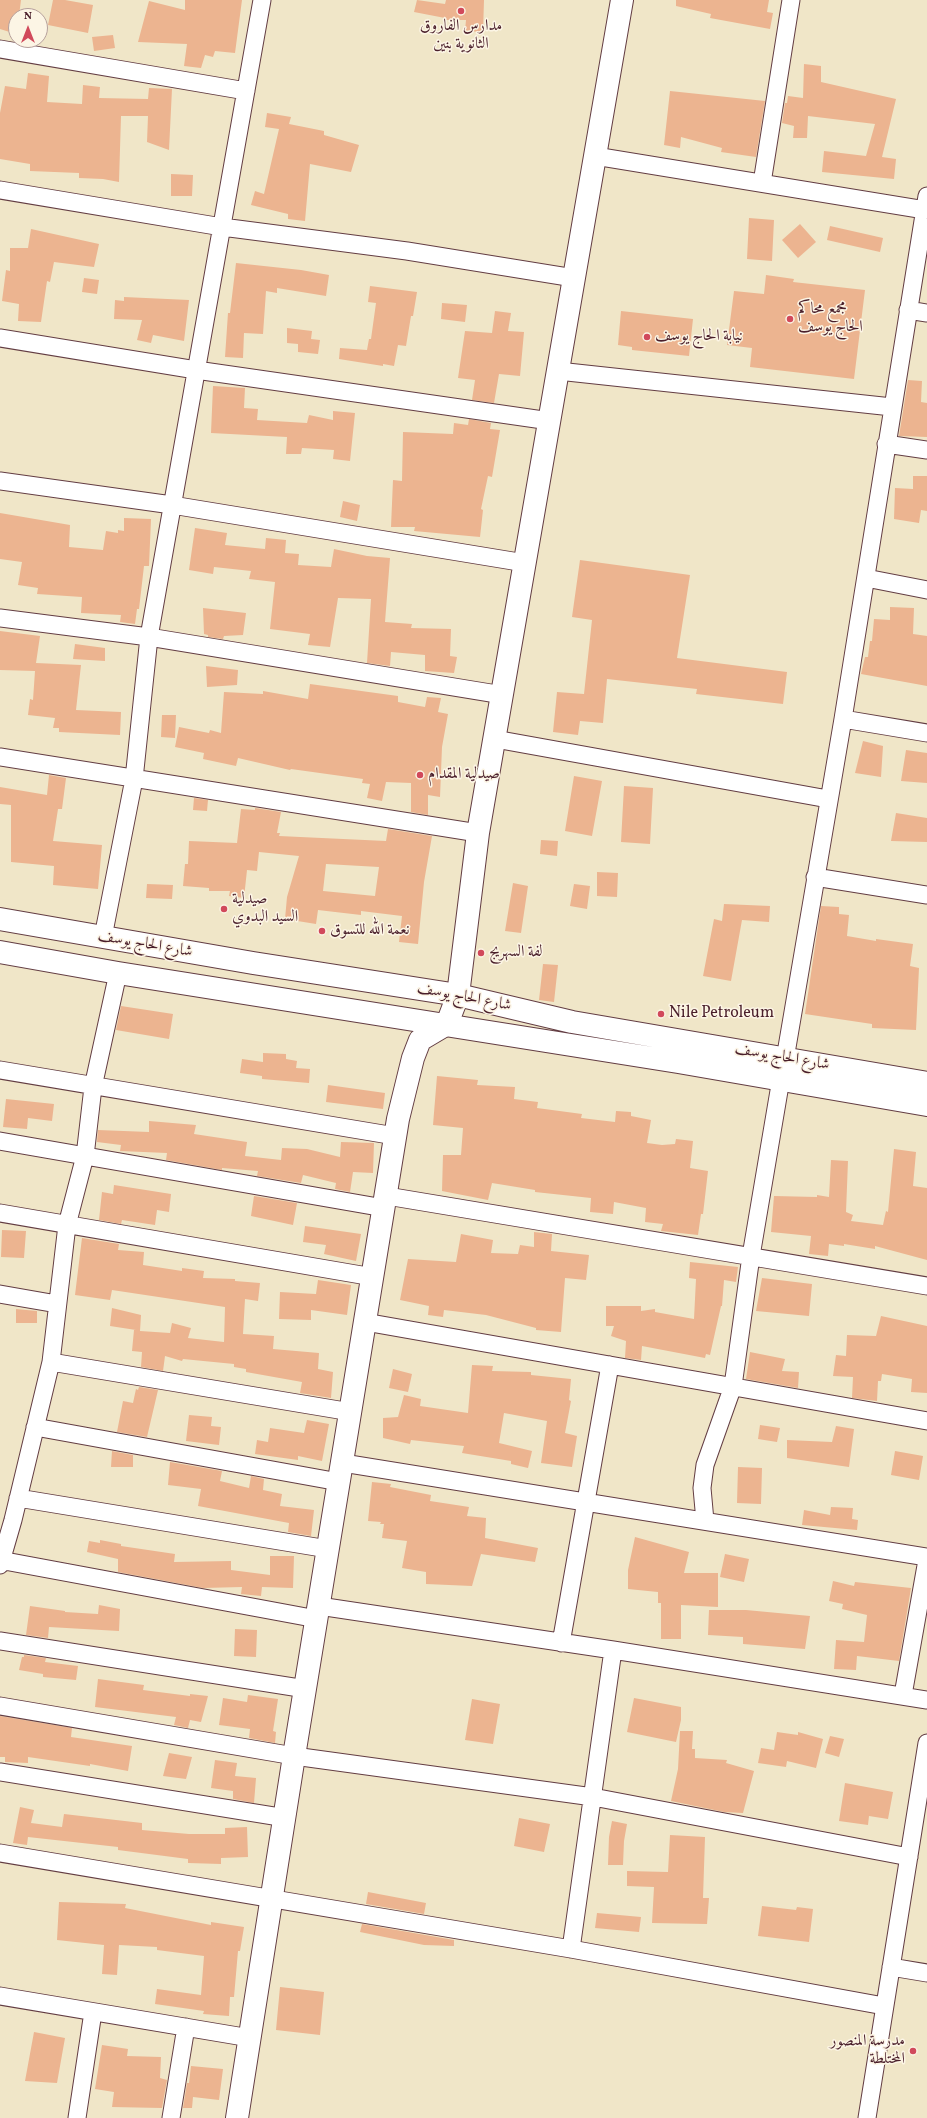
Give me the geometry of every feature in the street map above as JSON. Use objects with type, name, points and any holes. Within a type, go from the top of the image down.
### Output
[{"type":"street","points":[[103,937],[134,779],[149,637],[262,0]]},
{"type":"street","points":[[237,2118],[286,1818],[294,1756],[352,1412],[365,1322],[396,1136],[413,1058],[420,1040],[447,1024],[458,995],[478,833],[622,0]]},
{"type":"street","points":[[762,183],[791,0]]},
{"type":"street","points":[[0,49],[246,91]]},
{"type":"street","points":[[595,156],[762,183],[926,203],[886,444],[843,719],[828,799],[751,1256],[733,1386],[705,1465],[702,1488],[705,1521]]},
{"type":"street","points":[[0,190],[222,227],[407,251],[574,278]]},
{"type":"street","points":[[908,310],[927,313]]},
{"type":"street","points":[[0,338],[196,370],[550,421]]},
{"type":"street","points":[[558,371],[892,407]]},
{"type":"street","points":[[886,444],[927,450]]},
{"type":"street","points":[[0,481],[172,505],[525,563]]},
{"type":"street","points":[[866,578],[927,590]]},
{"type":"street","points":[[0,618],[149,637],[503,695]]},
{"type":"street","points":[[843,719],[927,732]]},
{"type":"street","points":[[495,739],[828,799]]},
{"type":"street","points":[[0,757],[478,833]]},
{"type":"street","points":[[815,877],[927,895]]},
{"type":"street","name":"شارع الحاج يوسف","points":[[0,919],[253,963],[458,995],[783,1069],[927,1105]]},
{"type":"street","name":"شارع الحاج يوسف","points":[[0,952],[118,973],[447,1024],[783,1069],[927,1083]]},
{"type":"street","points":[[118,973],[93,1087],[85,1156],[67,1226],[51,1362],[18,1498],[0,1561],[318,1613],[561,1642],[927,1700]]},
{"type":"street","points":[[0,1070],[93,1087],[396,1136]]},
{"type":"street","points":[[0,1141],[85,1156],[385,1202],[751,1256],[927,1286]]},
{"type":"street","points":[[0,1213],[67,1226],[373,1276]]},
{"type":"street","points":[[0,1294],[57,1304]]},
{"type":"street","points":[[365,1322],[927,1421]]},
{"type":"street","points":[[51,1362],[352,1412]]},
{"type":"street","points":[[561,1642],[610,1365]]},
{"type":"street","points":[[35,1427],[341,1472],[586,1503],[927,1557]]},
{"type":"street","points":[[18,1498],[328,1549]]},
{"type":"street","points":[[903,1695],[927,1560]]},
{"type":"street","points":[[0,1641],[306,1689]]},
{"type":"street","points":[[571,1948],[614,1650]]},
{"type":"street","points":[[0,1706],[294,1756],[593,1797],[909,1857]]},
{"type":"street","points":[[867,2118],[909,1857],[921,1830],[927,1743]]},
{"type":"street","points":[[0,1772],[286,1818]]},
{"type":"street","points":[[0,1854],[571,1948],[884,2006]]},
{"type":"street","points":[[891,1967],[927,1973]]},
{"type":"street","points":[[1,2000],[93,2012],[250,2038]]},
{"type":"street","points":[[77,2118],[93,2012]]},
{"type":"street","points":[[171,2118],[186,2027]]},
{"type":"building","points":[[0,0],[21,0],[20,8],[8,8],[8,32],[0,29]]},
{"type":"building","points":[[53,0],[65,0],[93,5],[88,33],[48,25]]},
{"type":"building","points":[[185,0],[242,0],[235,53],[215,51],[213,57],[205,55],[201,68],[184,66],[187,44],[138,42],[149,1],[185,10]]},
{"type":"building","points":[[417,0],[445,4],[446,0],[484,0],[483,32],[465,31],[466,20],[445,20],[445,18],[414,12]]},
{"type":"building","points":[[676,0],[769,0],[767,12],[773,13],[770,29],[710,18],[711,14],[676,6]]},
{"type":"building","points":[[113,35],[115,48],[94,51],[92,37]]},
{"type":"building","points":[[804,64],[821,66],[821,82],[896,99],[882,157],[896,159],[894,179],[822,172],[824,151],[866,156],[875,124],[808,116],[807,138],[793,138],[794,126],[782,123],[785,103],[787,103],[788,96],[803,98]]},
{"type":"building","points":[[28,73],[49,76],[47,102],[82,104],[83,85],[100,87],[99,98],[148,99],[149,88],[172,89],[169,150],[147,142],[148,116],[121,116],[119,182],[103,179],[79,178],[79,173],[30,171],[30,164],[0,159],[0,113],[5,86],[26,89]]},
{"type":"building","points":[[670,91],[765,101],[756,157],[721,152],[722,148],[681,137],[680,148],[664,145]]},
{"type":"building","points":[[267,113],[291,117],[289,124],[324,131],[324,135],[359,145],[351,172],[310,164],[305,221],[288,219],[288,214],[251,205],[255,191],[264,194],[279,129],[265,127]]},
{"type":"building","points":[[171,174],[193,175],[192,196],[171,196]]},
{"type":"building","points":[[749,218],[774,220],[772,261],[747,259]]},
{"type":"building","points":[[800,224],[816,242],[798,258],[782,240]]},
{"type":"building","points":[[830,226],[883,238],[880,252],[827,240]]},
{"type":"building","points":[[31,229],[99,244],[94,267],[54,262],[50,282],[47,281],[41,322],[18,321],[19,304],[2,301],[6,270],[10,271],[10,248],[28,248]]},
{"type":"building","points":[[236,263],[301,270],[329,275],[326,296],[277,288],[277,293],[266,291],[263,334],[244,333],[243,358],[225,357],[228,313],[230,313]]},
{"type":"building","points":[[766,275],[794,279],[793,282],[865,290],[854,379],[750,367],[752,348],[727,345],[734,291],[764,294]]},
{"type":"building","points":[[84,278],[99,280],[97,294],[82,292]]},
{"type":"building","points":[[370,286],[417,292],[406,346],[398,345],[394,366],[383,364],[383,366],[339,359],[340,348],[367,350],[369,339],[371,339],[376,303],[368,302]]},
{"type":"building","points":[[124,297],[189,300],[184,341],[153,335],[151,343],[137,340],[142,320],[114,319],[115,300],[124,301]]},
{"type":"building","points":[[442,303],[467,305],[465,322],[441,319]]},
{"type":"building","points":[[495,311],[511,313],[508,331],[524,332],[520,376],[499,374],[494,403],[472,400],[475,380],[458,378],[465,331],[492,333]]},
{"type":"building","points":[[621,311],[693,319],[689,356],[632,350],[632,347],[618,345]]},
{"type":"building","points":[[287,328],[312,331],[311,339],[320,340],[318,354],[298,352],[298,344],[287,343]]},
{"type":"building","points":[[908,380],[922,381],[921,402],[927,403],[927,437],[899,436]]},
{"type":"building","points":[[213,386],[245,388],[244,408],[258,409],[257,420],[307,423],[309,415],[333,420],[333,411],[355,413],[350,461],[333,459],[334,450],[302,448],[301,454],[286,454],[287,437],[211,433]]},
{"type":"building","points":[[469,419],[491,423],[490,429],[500,430],[492,477],[488,476],[481,509],[483,510],[480,537],[414,531],[415,527],[391,527],[393,480],[402,481],[403,432],[453,434],[454,423],[468,425]]},
{"type":"building","points":[[913,476],[927,476],[927,511],[921,510],[919,523],[894,519],[895,488],[913,489]]},
{"type":"building","points":[[343,501],[360,505],[357,521],[340,517]]},
{"type":"building","points":[[0,513],[70,525],[69,547],[103,550],[106,531],[118,533],[118,530],[124,531],[124,518],[151,519],[149,566],[144,566],[139,609],[137,609],[135,624],[120,622],[121,615],[81,613],[82,597],[37,594],[38,588],[18,585],[22,562],[0,559]]},
{"type":"building","points":[[195,528],[227,533],[225,545],[265,549],[266,538],[286,540],[285,553],[299,554],[298,565],[331,567],[334,549],[367,556],[390,558],[385,622],[412,624],[411,628],[451,629],[450,656],[457,657],[454,673],[425,671],[425,655],[391,652],[390,666],[367,663],[371,599],[338,598],[330,647],[308,645],[310,634],[270,629],[275,582],[249,579],[251,571],[214,567],[213,574],[189,570]]},
{"type":"building","points":[[580,560],[690,575],[677,658],[787,672],[783,704],[696,694],[697,689],[607,679],[603,723],[580,721],[578,735],[553,732],[557,692],[584,694],[592,620],[572,617]]},
{"type":"building","points":[[890,607],[914,608],[913,634],[927,636],[927,686],[861,674],[865,657],[868,657],[870,641],[872,641],[874,619],[890,620]]},
{"type":"building","points":[[203,608],[246,613],[243,635],[224,636],[223,639],[208,637],[208,635],[204,634]]},
{"type":"building","points":[[0,631],[40,636],[36,663],[81,665],[76,710],[121,712],[120,735],[59,732],[59,728],[53,728],[55,718],[28,715],[30,699],[33,700],[35,671],[0,670]]},
{"type":"building","points":[[75,644],[105,648],[105,661],[73,659]]},
{"type":"building","points":[[206,666],[238,670],[237,685],[207,687]]},
{"type":"building","points":[[310,684],[398,696],[398,702],[425,707],[427,697],[441,698],[438,712],[448,714],[442,747],[440,797],[428,795],[428,815],[411,812],[411,783],[386,782],[382,801],[367,798],[370,784],[362,783],[363,779],[290,770],[238,758],[236,766],[203,759],[204,753],[175,747],[179,727],[209,733],[210,730],[221,733],[224,692],[263,694],[263,691],[308,699]]},
{"type":"building","points":[[162,715],[176,715],[175,738],[161,737]]},
{"type":"building","points":[[863,741],[883,746],[881,777],[855,773]]},
{"type":"building","points":[[906,750],[927,753],[927,783],[901,781]]},
{"type":"building","points":[[49,775],[66,778],[62,809],[58,809],[53,841],[102,845],[98,889],[53,885],[54,866],[11,862],[11,805],[0,804],[0,787],[47,795]]},
{"type":"building","points":[[574,776],[602,781],[592,836],[565,831]]},
{"type":"building","points":[[624,786],[653,788],[650,844],[621,842]]},
{"type":"building","points":[[194,798],[208,800],[207,811],[193,810]]},
{"type":"building","points":[[255,808],[281,812],[277,833],[280,833],[279,836],[386,841],[388,829],[432,836],[424,882],[418,944],[399,942],[402,916],[361,911],[361,915],[318,910],[316,924],[285,919],[287,897],[299,856],[259,852],[257,871],[247,870],[244,898],[229,896],[230,891],[209,891],[209,888],[183,886],[185,864],[188,864],[189,841],[237,843],[241,809],[255,810]],"holes":[[[326,864],[379,867],[375,896],[323,891]]]},
{"type":"building","points":[[896,813],[927,818],[927,842],[891,841]]},
{"type":"building","points":[[541,840],[558,841],[557,856],[540,854]]},
{"type":"building","points":[[597,872],[618,873],[617,897],[597,896]]},
{"type":"building","points":[[513,883],[528,886],[521,933],[505,931]]},
{"type":"building","points":[[147,884],[173,885],[172,899],[146,898]]},
{"type":"building","points":[[574,884],[590,886],[587,909],[570,906]]},
{"type":"building","points":[[724,904],[770,906],[769,922],[742,920],[731,981],[703,976],[714,919],[722,921]]},
{"type":"building","points":[[821,906],[839,907],[839,914],[849,915],[847,936],[876,941],[876,939],[913,944],[910,966],[919,968],[916,1030],[872,1028],[872,1024],[805,1014]]},
{"type":"building","points":[[543,964],[558,965],[554,1002],[539,1000]]},
{"type":"building","points":[[121,1006],[173,1014],[169,1039],[116,1030]]},
{"type":"building","points":[[263,1053],[286,1054],[286,1059],[297,1061],[296,1068],[310,1069],[309,1083],[262,1079],[262,1076],[240,1073],[242,1059],[263,1062]]},
{"type":"building","points":[[437,1076],[478,1080],[477,1085],[515,1087],[514,1099],[538,1102],[537,1108],[582,1114],[581,1118],[615,1122],[616,1111],[631,1112],[631,1116],[651,1120],[647,1143],[662,1145],[675,1144],[676,1139],[693,1141],[690,1168],[708,1171],[703,1214],[701,1214],[698,1235],[661,1231],[663,1224],[645,1222],[646,1208],[614,1202],[613,1214],[590,1212],[591,1198],[535,1192],[535,1190],[492,1183],[488,1200],[442,1191],[443,1155],[461,1155],[463,1128],[433,1125]]},
{"type":"building","points":[[328,1085],[385,1093],[383,1109],[326,1102]]},
{"type":"building","points":[[6,1099],[54,1104],[52,1121],[28,1118],[27,1129],[3,1127]]},
{"type":"building","points":[[149,1121],[196,1125],[194,1134],[247,1142],[245,1156],[281,1160],[282,1148],[307,1149],[340,1157],[341,1142],[374,1143],[373,1173],[353,1172],[350,1192],[335,1189],[336,1183],[303,1175],[301,1183],[257,1176],[258,1171],[222,1168],[222,1170],[166,1160],[167,1153],[120,1151],[121,1145],[97,1142],[98,1130],[149,1132]]},
{"type":"building","points":[[894,1149],[916,1152],[913,1186],[927,1188],[927,1260],[875,1246],[875,1249],[844,1244],[844,1246],[829,1244],[828,1256],[809,1254],[811,1236],[771,1232],[774,1196],[817,1197],[817,1195],[829,1197],[831,1160],[848,1161],[846,1212],[853,1215],[851,1221],[883,1225],[886,1211],[888,1212]]},
{"type":"building","points":[[114,1185],[171,1194],[169,1212],[157,1210],[155,1225],[122,1220],[121,1224],[99,1220],[102,1192],[113,1194]]},
{"type":"building","points":[[254,1196],[297,1203],[293,1225],[251,1216]]},
{"type":"building","points":[[305,1226],[361,1234],[356,1261],[324,1254],[326,1245],[303,1242]]},
{"type":"building","points":[[2,1230],[26,1231],[24,1258],[1,1257]]},
{"type":"building","points":[[534,1232],[552,1234],[551,1251],[589,1255],[586,1280],[565,1278],[561,1332],[536,1330],[536,1328],[486,1315],[444,1310],[443,1317],[428,1315],[429,1306],[400,1300],[408,1259],[456,1262],[461,1234],[493,1240],[491,1253],[518,1254],[520,1245],[534,1247]]},
{"type":"building","points":[[82,1238],[119,1244],[118,1250],[144,1252],[143,1265],[182,1271],[182,1268],[204,1271],[203,1278],[235,1279],[235,1281],[260,1283],[258,1301],[245,1299],[243,1334],[274,1336],[273,1349],[319,1353],[318,1369],[333,1372],[331,1398],[300,1393],[302,1382],[246,1372],[246,1369],[234,1367],[234,1364],[183,1359],[182,1361],[165,1356],[163,1371],[141,1367],[142,1352],[132,1351],[134,1330],[136,1330],[110,1326],[112,1308],[141,1315],[140,1331],[170,1333],[172,1323],[191,1328],[188,1338],[224,1342],[225,1307],[112,1290],[110,1300],[75,1295]]},
{"type":"building","points":[[690,1262],[738,1267],[736,1282],[724,1280],[722,1306],[710,1355],[706,1354],[705,1358],[642,1346],[641,1360],[625,1358],[626,1341],[611,1336],[614,1326],[606,1326],[606,1306],[641,1306],[641,1311],[655,1309],[655,1312],[694,1319],[696,1279],[689,1278]]},
{"type":"building","points":[[762,1278],[812,1284],[809,1316],[756,1311]]},
{"type":"building","points":[[318,1280],[351,1285],[347,1315],[311,1310],[311,1320],[279,1319],[280,1292],[316,1294]]},
{"type":"building","points":[[16,1309],[37,1311],[37,1323],[16,1323]]},
{"type":"building","points":[[881,1316],[927,1326],[927,1393],[911,1392],[912,1379],[882,1374],[881,1381],[878,1381],[877,1401],[852,1398],[853,1377],[833,1376],[836,1355],[846,1356],[847,1335],[876,1336]]},
{"type":"building","points":[[750,1352],[785,1359],[782,1371],[799,1372],[798,1388],[746,1379]]},
{"type":"building","points":[[472,1365],[493,1366],[492,1371],[531,1372],[531,1375],[571,1379],[569,1400],[571,1401],[565,1433],[577,1436],[572,1467],[541,1463],[547,1421],[504,1413],[499,1443],[532,1451],[528,1468],[511,1464],[511,1461],[462,1453],[464,1446],[411,1440],[410,1444],[383,1438],[383,1418],[398,1417],[404,1395],[421,1399],[420,1406],[468,1413]]},
{"type":"building","points":[[393,1369],[412,1374],[408,1392],[389,1388]]},
{"type":"building","points":[[139,1387],[158,1390],[147,1437],[117,1432],[123,1401],[133,1403],[136,1389],[138,1390]]},
{"type":"building","points":[[189,1415],[212,1417],[211,1426],[221,1427],[219,1445],[186,1441]]},
{"type":"building","points":[[307,1420],[329,1424],[322,1461],[298,1456],[298,1460],[255,1454],[257,1440],[268,1442],[270,1428],[304,1433]]},
{"type":"building","points":[[760,1425],[780,1428],[777,1442],[758,1439]]},
{"type":"building","points":[[836,1426],[854,1429],[849,1467],[787,1458],[787,1440],[832,1442]]},
{"type":"building","points":[[112,1451],[133,1455],[133,1467],[111,1467]]},
{"type":"building","points":[[895,1451],[923,1456],[919,1480],[891,1475]]},
{"type":"building","points":[[170,1462],[222,1471],[220,1481],[249,1488],[251,1476],[264,1479],[263,1490],[282,1494],[280,1506],[314,1510],[311,1536],[288,1532],[289,1523],[198,1506],[201,1489],[168,1485]]},
{"type":"building","points":[[738,1467],[762,1468],[761,1504],[737,1503]]},
{"type":"building","points":[[372,1482],[391,1484],[390,1487],[431,1495],[430,1501],[469,1507],[467,1516],[486,1518],[485,1538],[538,1548],[535,1562],[481,1554],[472,1586],[426,1584],[426,1572],[402,1568],[407,1541],[382,1538],[384,1524],[380,1524],[381,1522],[368,1521]]},
{"type":"building","points":[[831,1507],[853,1508],[852,1519],[858,1520],[857,1530],[802,1525],[804,1510],[830,1515]]},
{"type":"building","points":[[635,1537],[689,1552],[684,1573],[718,1573],[718,1607],[681,1605],[681,1639],[661,1639],[661,1603],[658,1603],[658,1592],[628,1589],[628,1570]]},
{"type":"building","points":[[100,1540],[121,1544],[121,1546],[175,1554],[174,1562],[231,1561],[231,1570],[270,1575],[270,1556],[294,1556],[293,1588],[262,1587],[261,1596],[241,1594],[242,1587],[203,1588],[118,1572],[118,1559],[87,1552],[89,1541],[100,1543]]},
{"type":"building","points":[[725,1554],[749,1559],[744,1582],[720,1577]]},
{"type":"building","points":[[833,1581],[854,1586],[855,1582],[911,1588],[899,1661],[857,1656],[856,1670],[834,1669],[836,1640],[864,1642],[867,1615],[842,1609],[843,1604],[829,1601]]},
{"type":"building","points":[[99,1605],[120,1609],[119,1631],[49,1627],[48,1638],[26,1635],[30,1606],[65,1612],[98,1614]]},
{"type":"building","points":[[709,1610],[746,1610],[810,1616],[805,1649],[743,1644],[743,1637],[708,1635]]},
{"type":"building","points":[[235,1629],[257,1630],[256,1657],[234,1656]]},
{"type":"building","points":[[24,1655],[46,1658],[45,1662],[78,1666],[76,1680],[43,1677],[43,1674],[19,1670],[22,1657],[24,1657]]},
{"type":"building","points":[[98,1679],[144,1685],[143,1690],[190,1696],[190,1694],[208,1696],[201,1722],[190,1720],[188,1728],[174,1725],[176,1717],[95,1707]]},
{"type":"building","points":[[248,1695],[278,1699],[273,1731],[276,1732],[275,1743],[249,1738],[250,1729],[219,1725],[223,1698],[247,1702]]},
{"type":"building","points":[[634,1698],[681,1707],[681,1720],[676,1742],[627,1732]]},
{"type":"building","points":[[472,1699],[500,1704],[493,1744],[465,1740]]},
{"type":"building","points":[[0,1716],[72,1728],[71,1737],[132,1746],[128,1771],[90,1764],[90,1766],[28,1757],[28,1763],[5,1762],[5,1757],[0,1757]]},
{"type":"building","points":[[680,1731],[693,1731],[692,1749],[695,1749],[695,1758],[727,1760],[726,1763],[754,1771],[743,1813],[724,1812],[671,1801],[678,1769]]},
{"type":"building","points":[[777,1732],[798,1735],[798,1732],[823,1739],[816,1768],[787,1761],[786,1767],[758,1763],[761,1748],[774,1750]]},
{"type":"building","points":[[830,1736],[844,1739],[839,1757],[825,1753]]},
{"type":"building","points":[[169,1753],[192,1757],[186,1779],[163,1776]]},
{"type":"building","points":[[215,1760],[237,1763],[235,1776],[256,1778],[254,1803],[233,1799],[233,1791],[211,1788]]},
{"type":"building","points":[[845,1783],[893,1792],[888,1819],[869,1816],[868,1825],[839,1821]]},
{"type":"building","points":[[20,1807],[34,1810],[31,1823],[62,1827],[64,1814],[142,1823],[142,1830],[189,1834],[225,1834],[225,1828],[247,1827],[248,1857],[221,1858],[221,1864],[188,1863],[188,1859],[118,1850],[118,1847],[28,1837],[27,1845],[13,1843]]},
{"type":"building","points":[[519,1818],[550,1824],[544,1852],[514,1846]]},
{"type":"building","points":[[612,1821],[627,1824],[624,1841],[623,1865],[608,1865],[609,1837]]},
{"type":"building","points":[[670,1835],[705,1837],[703,1898],[709,1898],[707,1924],[652,1923],[654,1887],[627,1886],[627,1871],[668,1872]]},
{"type":"building","points":[[368,1892],[426,1903],[424,1914],[366,1904]]},
{"type":"building","points":[[59,1902],[126,1904],[125,1908],[211,1925],[211,1922],[244,1927],[240,1951],[238,1951],[234,1997],[230,1997],[229,2016],[203,2014],[204,2011],[155,2004],[157,1989],[201,1995],[204,1956],[157,1950],[157,1947],[119,1945],[117,1975],[102,1974],[104,1945],[57,1940]]},
{"type":"building","points":[[762,1906],[796,1910],[797,1907],[813,1909],[809,1942],[758,1936]]},
{"type":"building","points":[[597,1913],[641,1917],[639,1932],[595,1928]]},
{"type":"building","points":[[362,1924],[454,1940],[454,1946],[424,1945],[360,1932]]},
{"type":"building","points":[[280,1987],[324,1992],[320,2035],[276,2030]]},
{"type":"building","points":[[34,2032],[65,2038],[57,2083],[25,2081]]},
{"type":"building","points":[[102,2045],[128,2049],[127,2056],[161,2057],[160,2078],[167,2080],[162,2108],[112,2107],[114,2092],[95,2089]]},
{"type":"building","points":[[191,2066],[223,2069],[219,2100],[193,2097],[192,2108],[183,2108],[187,2083],[189,2083]]},
{"type":"place","name":"مدارس الفاروق الثانوية بنين","points":[[461,11]]},
{"type":"place","name":"مجمع محاكم الحاج يوسف","points":[[790,319]]},
{"type":"place","name":"نيابة الحاج يوسف","points":[[647,337]]},
{"type":"place","name":"صيدلية المقدام","points":[[420,775]]},
{"type":"place","name":"صيدلية السيد البدوي","points":[[224,909]]},
{"type":"place","name":"نعمة الله للتسوق","points":[[322,931]]},
{"type":"place","name":"لفة السهريج","points":[[481,953]]},
{"type":"place","name":"Nile Petroleum","points":[[661,1014]]},
{"type":"place","name":"مدرسة المنصور المختلطة","points":[[913,2051]]}]
